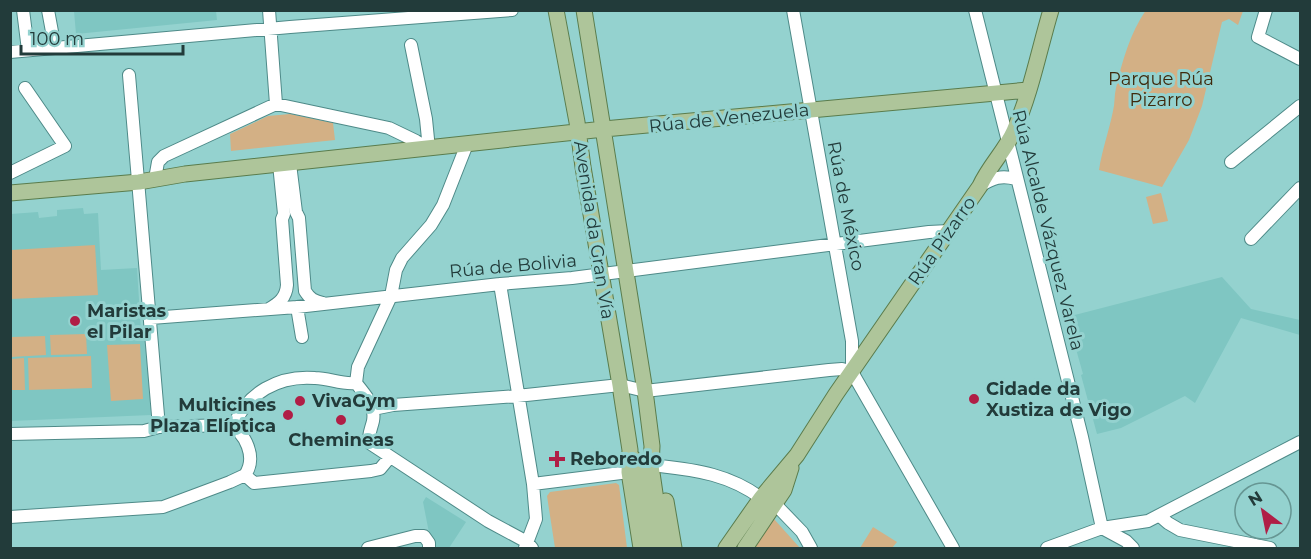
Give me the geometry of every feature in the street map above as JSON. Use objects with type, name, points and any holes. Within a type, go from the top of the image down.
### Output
[{"type":"main road","name":"Avenida da Gran Vía","points":[[556,10],[620,385],[630,450],[628,472],[641,549]]},
{"type":"main road","name":"Avenida da Gran Vía","points":[[584,10],[645,391],[652,446],[651,466],[663,549]]},
{"type":"main road","name":"Rúa Pizarro","points":[[726,549],[761,498],[797,455],[1008,143],[1020,116],[1051,10]]},
{"type":"main road","name":"Rúa de Venezuela","points":[[10,193],[139,182],[604,129],[994,91],[1028,90]]},
{"type":"main road","name":"Avenida da Gran Vía","points":[[652,446],[660,466],[674,549]]},
{"type":"main road","name":"Avenida da Gran Vía","points":[[630,450],[639,470],[653,549]]},
{"type":"main road","name":"Rúa Pizarro","points":[[745,549],[784,490],[797,455]]},
{"type":"main road","name":"Rúa Pizarro","points":[[755,522],[778,488],[785,483]]},
{"type":"street","points":[[23,10],[28,50]]},
{"type":"street","points":[[48,10],[55,48]]},
{"type":"street","points":[[270,10],[276,104]]},
{"type":"street","points":[[10,52],[512,10]]},
{"type":"street","name":"Rúa de México","points":[[794,10],[852,341],[852,372]]},
{"type":"street","name":"Rúa Alcalde Vázquez Varela","points":[[975,10],[1082,437],[1102,528]]},
{"type":"street","points":[[1266,10],[1258,37],[1300,59]]},
{"type":"street","points":[[411,45],[426,119],[429,149]]},
{"type":"street","points":[[129,75],[159,427]]},
{"type":"street","points":[[10,173],[65,146],[25,88]]},
{"type":"street","points":[[155,179],[158,162],[164,156],[276,104],[389,128],[429,149]]},
{"type":"street","points":[[1231,162],[1300,106]]},
{"type":"street","points":[[467,144],[443,205],[431,225],[402,258],[396,270],[391,296],[358,367],[356,383],[373,409],[369,441],[371,444],[528,546],[536,519],[533,484],[500,284]]},
{"type":"street","points":[[284,164],[299,218],[305,291],[308,297],[327,304]]},
{"type":"street","points":[[268,310],[282,300],[287,285],[282,219],[284,214],[284,164]]},
{"type":"street","points":[[980,186],[993,178],[1016,179]]},
{"type":"street","points":[[1251,239],[1300,188]]},
{"type":"street","name":"Rúa de Bolivia","points":[[151,318],[297,308],[500,284],[602,275],[949,231]]},
{"type":"street","points":[[297,308],[302,337]]},
{"type":"street","points":[[373,409],[393,405],[517,396],[620,385],[645,391],[842,369],[852,372],[953,549]]},
{"type":"street","points":[[233,427],[242,410],[255,395],[280,381],[315,378],[346,384],[356,383]]},
{"type":"street","points":[[10,434],[144,430],[159,427],[222,424],[233,427],[245,442],[251,456],[249,470],[245,475],[163,507],[12,514]]},
{"type":"street","points":[[1047,549],[1102,528],[1148,521],[1160,516],[1300,442]]},
{"type":"street","points":[[245,475],[254,483],[371,471],[380,469],[390,458]]},
{"type":"street","points":[[660,466],[720,476],[746,487],[761,498]]},
{"type":"street","points":[[533,484],[628,472]]},
{"type":"street","points":[[775,504],[802,532],[811,549]]},
{"type":"street","points":[[1160,516],[1180,530],[1270,549]]},
{"type":"street","points":[[1102,528],[1126,541],[1133,549]]},
{"type":"street","points":[[368,549],[415,536],[424,536],[429,543],[429,549]]},
{"type":"shaded area","points":[[74,11],[216,11],[217,20],[76,34]]},
{"type":"shaded area","name":"Maristas el Pilar","points":[[83,208],[84,214],[98,213],[101,270],[137,268],[141,332],[144,336],[147,354],[151,415],[11,421],[11,214],[38,212],[39,218],[57,216],[57,210]]},
{"type":"shaded area","points":[[1222,277],[1251,309],[1300,320],[1300,335],[1241,318],[1195,403],[1185,396],[1121,428],[1097,434],[1067,317]]},
{"type":"shaded area","points":[[426,497],[466,522],[449,548],[432,548],[423,502]]},
{"type":"green space","name":"Parque Rúa Pizarro","points":[[1146,10],[1243,11],[1238,25],[1229,19],[1222,22],[1202,106],[1189,140],[1162,187],[1099,170],[1124,58],[1135,28]]},
{"type":"green space","points":[[290,114],[333,123],[335,140],[231,151],[230,134],[268,116]]},
{"type":"green space","points":[[1161,193],[1168,221],[1153,224],[1146,197]]},
{"type":"green space","points":[[95,245],[98,295],[11,299],[11,250]]},
{"type":"green space","points":[[86,334],[87,354],[51,355],[50,335]]},
{"type":"green space","points":[[45,336],[46,355],[11,357],[11,337]]},
{"type":"green space","points":[[140,344],[143,399],[111,401],[107,345]]},
{"type":"green space","points":[[91,356],[92,388],[29,390],[28,358]]},
{"type":"green space","points":[[24,358],[25,390],[11,390],[11,359]]},
{"type":"green space","points":[[616,483],[619,485],[627,548],[555,548],[547,496],[550,492]]},
{"type":"green space","points":[[774,519],[800,548],[754,548]]},
{"type":"green space","points":[[873,527],[897,542],[892,548],[860,548]]},
{"type":"place","name":"Maristas el Pilar","points":[[75,321]]},
{"type":"place","name":"Cidade da Xustiza de Vigo","points":[[974,399]]},
{"type":"place","name":"VivaGym","points":[[300,401]]},
{"type":"place","name":"Multicines Plaza Elíptica","points":[[288,415]]},
{"type":"place","name":"Chemineas","points":[[341,420]]},
{"type":"place","name":"Reboredo","points":[[557,459]]}]
